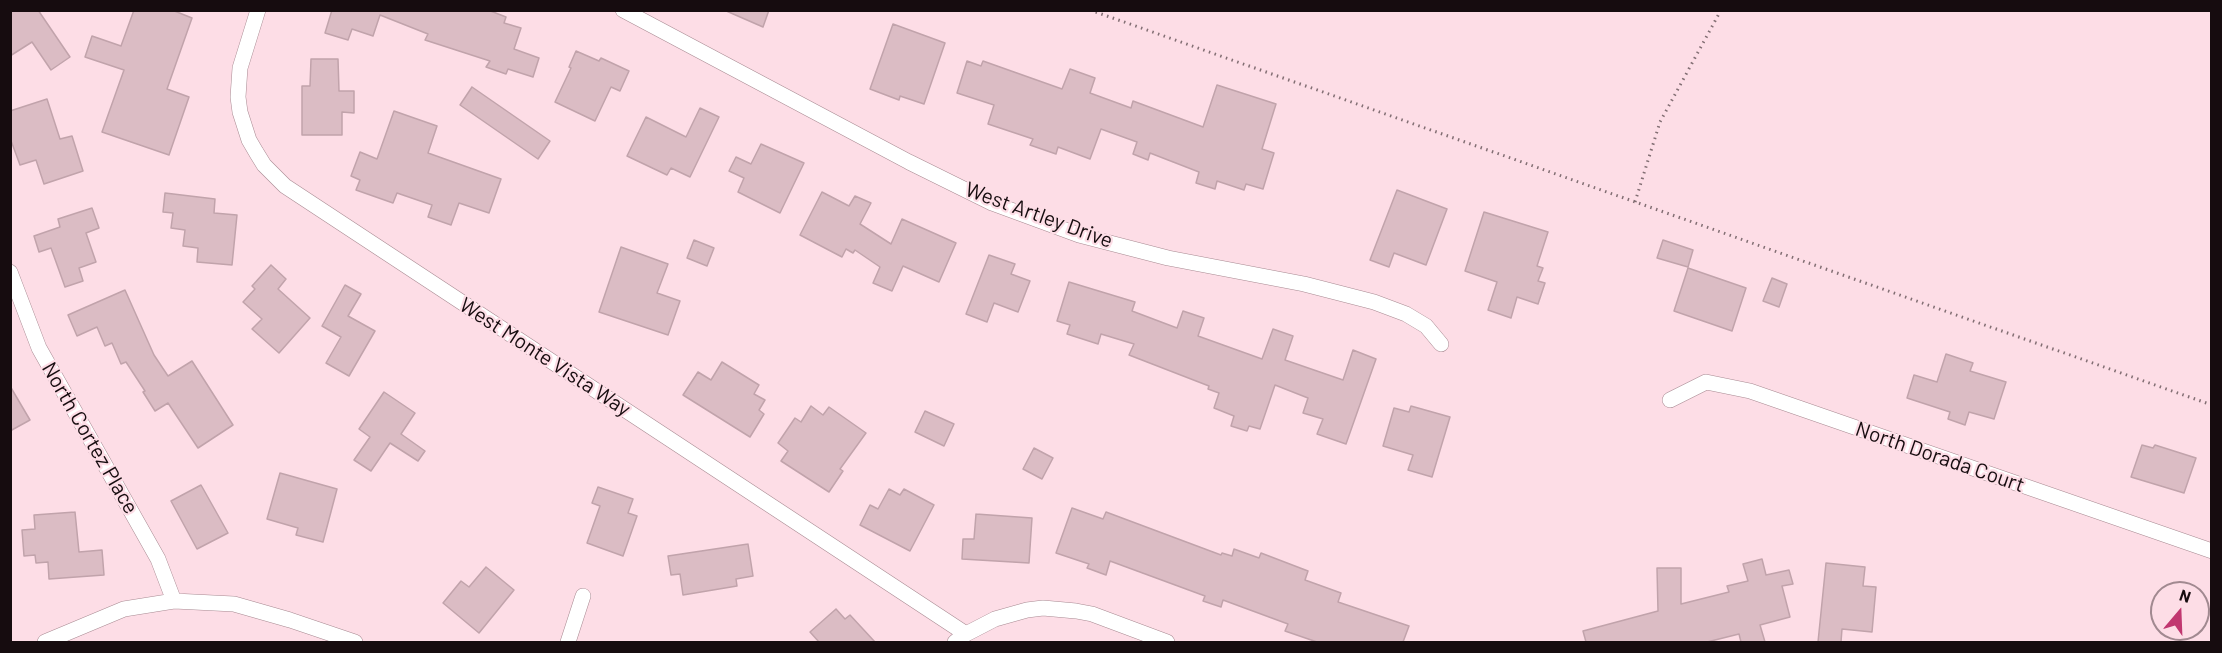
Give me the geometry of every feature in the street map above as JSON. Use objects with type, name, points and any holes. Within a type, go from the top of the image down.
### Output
[{"type":"street","name":"West Monte Vista Way","points":[[258,10],[240,68],[238,90],[240,112],[256,152],[285,186],[961,638]]},
{"type":"street","name":"West Artley Drive","points":[[623,10],[909,162],[992,202],[1078,235],[1168,258],[1342,292],[1374,302],[1406,314],[1426,326],[1442,344]]},
{"type":"street","name":"North Cortez Place","points":[[10,272],[39,348],[158,559],[174,601]]},
{"type":"street","name":"North Dorada Court","points":[[1670,400],[1706,382],[1750,391],[2211,551]]},
{"type":"street","points":[[568,642],[583,596]]},
{"type":"street","points":[[45,642],[67,638],[124,609],[174,601],[234,604],[355,642]]},
{"type":"street","points":[[961,638],[995,619],[1043,608],[1092,615],[1167,642]]},
{"type":"path","points":[[1090,10],[2211,405]]},
{"type":"path","points":[[1635,202],[1660,122],[1721,10]]},
{"type":"building","points":[[10,10],[38,10],[70,57],[51,70],[32,42],[10,56]]},
{"type":"building","points":[[134,10],[172,10],[192,18],[167,89],[189,97],[169,155],[102,132],[124,70],[85,57],[92,36],[121,46]]},
{"type":"building","points":[[332,10],[488,10],[506,17],[504,23],[521,28],[514,49],[539,58],[533,77],[508,69],[506,74],[486,67],[490,61],[425,40],[428,34],[380,15],[373,36],[352,29],[348,40],[325,33]]},
{"type":"building","points":[[724,10],[769,10],[763,27]]},
{"type":"building","points":[[893,24],[945,43],[924,104],[900,96],[899,100],[870,89]]},
{"type":"building","points":[[576,51],[599,61],[601,58],[629,71],[620,91],[611,87],[595,121],[555,102],[571,68],[569,67]]},
{"type":"building","points":[[311,59],[338,59],[339,91],[354,91],[354,113],[342,112],[342,135],[302,135],[302,86],[310,86]]},
{"type":"building","points":[[967,61],[981,66],[983,61],[1062,89],[1070,69],[1095,78],[1090,93],[1131,108],[1133,101],[1203,127],[1217,85],[1276,104],[1262,149],[1274,153],[1263,189],[1246,184],[1244,190],[1217,181],[1215,189],[1196,183],[1199,172],[1150,153],[1148,160],[1133,154],[1137,142],[1101,129],[1090,159],[1058,147],[1056,154],[1030,145],[1033,139],[988,124],[994,105],[957,93]]},
{"type":"building","points":[[472,87],[550,141],[538,159],[460,105]]},
{"type":"building","points":[[47,99],[60,139],[72,136],[83,171],[44,184],[36,160],[20,165],[10,138],[10,111]]},
{"type":"building","points":[[700,108],[719,117],[690,177],[671,168],[667,175],[627,156],[646,117],[686,137]]},
{"type":"building","points":[[394,111],[437,126],[428,153],[501,179],[489,213],[459,203],[451,225],[428,217],[432,205],[397,193],[393,203],[356,190],[360,180],[351,176],[360,152],[377,159]]},
{"type":"building","points":[[761,144],[804,163],[780,213],[738,192],[744,178],[729,171],[736,157],[751,164]]},
{"type":"building","points":[[1397,190],[1447,209],[1426,265],[1394,253],[1389,267],[1370,260]]},
{"type":"building","points":[[822,192],[849,206],[855,196],[871,203],[860,224],[891,244],[902,219],[956,243],[939,282],[903,266],[892,291],[873,283],[880,267],[855,250],[853,253],[846,249],[842,257],[800,235]]},
{"type":"building","points":[[165,193],[215,199],[214,213],[237,215],[232,265],[197,262],[198,248],[183,246],[185,230],[171,228],[173,213],[163,212]]},
{"type":"building","points":[[92,208],[99,228],[86,233],[96,262],[79,268],[83,281],[65,287],[51,248],[39,252],[34,236],[60,227],[58,219]]},
{"type":"building","points":[[1484,212],[1548,232],[1537,266],[1543,268],[1538,281],[1545,283],[1538,304],[1517,297],[1511,318],[1488,310],[1497,282],[1465,271]]},
{"type":"building","points":[[694,240],[714,248],[707,266],[687,258]]},
{"type":"building","points":[[1663,240],[1693,250],[1688,267],[1657,258]]},
{"type":"building","points":[[621,247],[668,264],[657,293],[680,301],[668,335],[599,312]]},
{"type":"building","points":[[989,255],[1015,264],[1011,274],[1030,281],[1018,312],[994,303],[987,322],[966,314]]},
{"type":"building","points":[[271,265],[286,279],[278,289],[310,318],[279,353],[252,329],[262,319],[243,302],[255,289],[252,286]]},
{"type":"building","points":[[1688,268],[1746,288],[1732,331],[1674,311]]},
{"type":"building","points":[[1772,278],[1787,284],[1779,307],[1763,301]]},
{"type":"building","points":[[1069,282],[1135,302],[1132,311],[1177,328],[1183,311],[1204,318],[1198,336],[1262,359],[1273,329],[1293,336],[1285,360],[1343,380],[1353,350],[1376,359],[1346,444],[1317,434],[1323,419],[1303,413],[1308,398],[1275,385],[1260,429],[1249,426],[1247,431],[1231,426],[1234,416],[1214,408],[1219,393],[1208,389],[1209,386],[1129,355],[1134,344],[1101,334],[1098,344],[1067,334],[1070,325],[1057,321]]},
{"type":"building","points":[[345,285],[361,294],[348,316],[375,331],[349,376],[326,363],[341,337],[322,326]]},
{"type":"building","points":[[125,290],[154,355],[168,376],[192,361],[233,425],[198,448],[168,403],[155,411],[126,362],[121,364],[112,343],[105,346],[97,327],[77,336],[68,315]]},
{"type":"building","points":[[1946,354],[1973,363],[1970,371],[2006,382],[1994,419],[1969,412],[1965,425],[1948,419],[1950,412],[1907,398],[1914,375],[1937,382]]},
{"type":"building","points":[[722,362],[759,385],[754,394],[765,400],[759,410],[764,414],[750,437],[683,395],[698,372],[711,380]]},
{"type":"building","points":[[10,386],[30,420],[10,431]]},
{"type":"building","points":[[384,392],[415,413],[401,434],[425,451],[418,461],[390,443],[371,471],[354,460],[370,437],[359,429]]},
{"type":"building","points":[[811,406],[823,415],[829,407],[866,433],[840,469],[843,471],[829,492],[781,461],[788,451],[778,443],[795,418],[801,422]]},
{"type":"building","points":[[1411,406],[1450,417],[1432,477],[1408,470],[1413,455],[1383,446],[1394,408],[1409,412]]},
{"type":"building","points":[[925,411],[954,424],[944,446],[915,432]]},
{"type":"building","points":[[2142,445],[2153,448],[2155,445],[2196,458],[2184,493],[2131,477]]},
{"type":"building","points":[[1034,448],[1053,458],[1042,479],[1023,469]]},
{"type":"building","points":[[280,473],[337,489],[323,542],[296,535],[298,528],[267,519]]},
{"type":"building","points":[[201,485],[228,533],[197,549],[171,501]]},
{"type":"building","points":[[598,487],[633,499],[628,513],[637,516],[623,556],[587,543],[600,506],[592,503]]},
{"type":"building","points":[[889,489],[900,495],[904,489],[934,505],[910,551],[860,525],[870,505],[878,509]]},
{"type":"building","points":[[1072,508],[1103,519],[1106,512],[1221,555],[1222,553],[1232,556],[1234,549],[1259,558],[1261,553],[1308,571],[1305,580],[1341,593],[1338,602],[1409,626],[1403,642],[1317,642],[1285,631],[1288,624],[1223,600],[1221,607],[1203,601],[1205,596],[1110,561],[1106,575],[1087,568],[1089,564],[1056,553]]},
{"type":"building","points":[[75,512],[79,552],[102,550],[104,575],[49,579],[48,562],[36,563],[35,555],[24,556],[22,530],[35,529],[34,515]]},
{"type":"building","points":[[976,514],[1032,518],[1029,563],[962,559],[963,539],[974,539]]},
{"type":"building","points":[[748,544],[753,576],[736,579],[737,586],[683,595],[680,574],[671,575],[668,556]]},
{"type":"building","points":[[1762,559],[1766,575],[1789,570],[1793,584],[1782,586],[1790,617],[1760,625],[1765,642],[1741,642],[1739,634],[1707,642],[1586,642],[1583,631],[1658,611],[1657,568],[1681,568],[1681,604],[1729,592],[1727,586],[1748,581],[1743,564]]},
{"type":"building","points":[[1826,563],[1865,567],[1863,586],[1876,587],[1872,632],[1842,629],[1841,642],[1818,642]]},
{"type":"building","points":[[486,567],[514,590],[479,633],[443,603],[461,581],[469,587]]},
{"type":"building","points":[[836,609],[845,619],[850,615],[875,642],[819,642],[810,632]]}]
